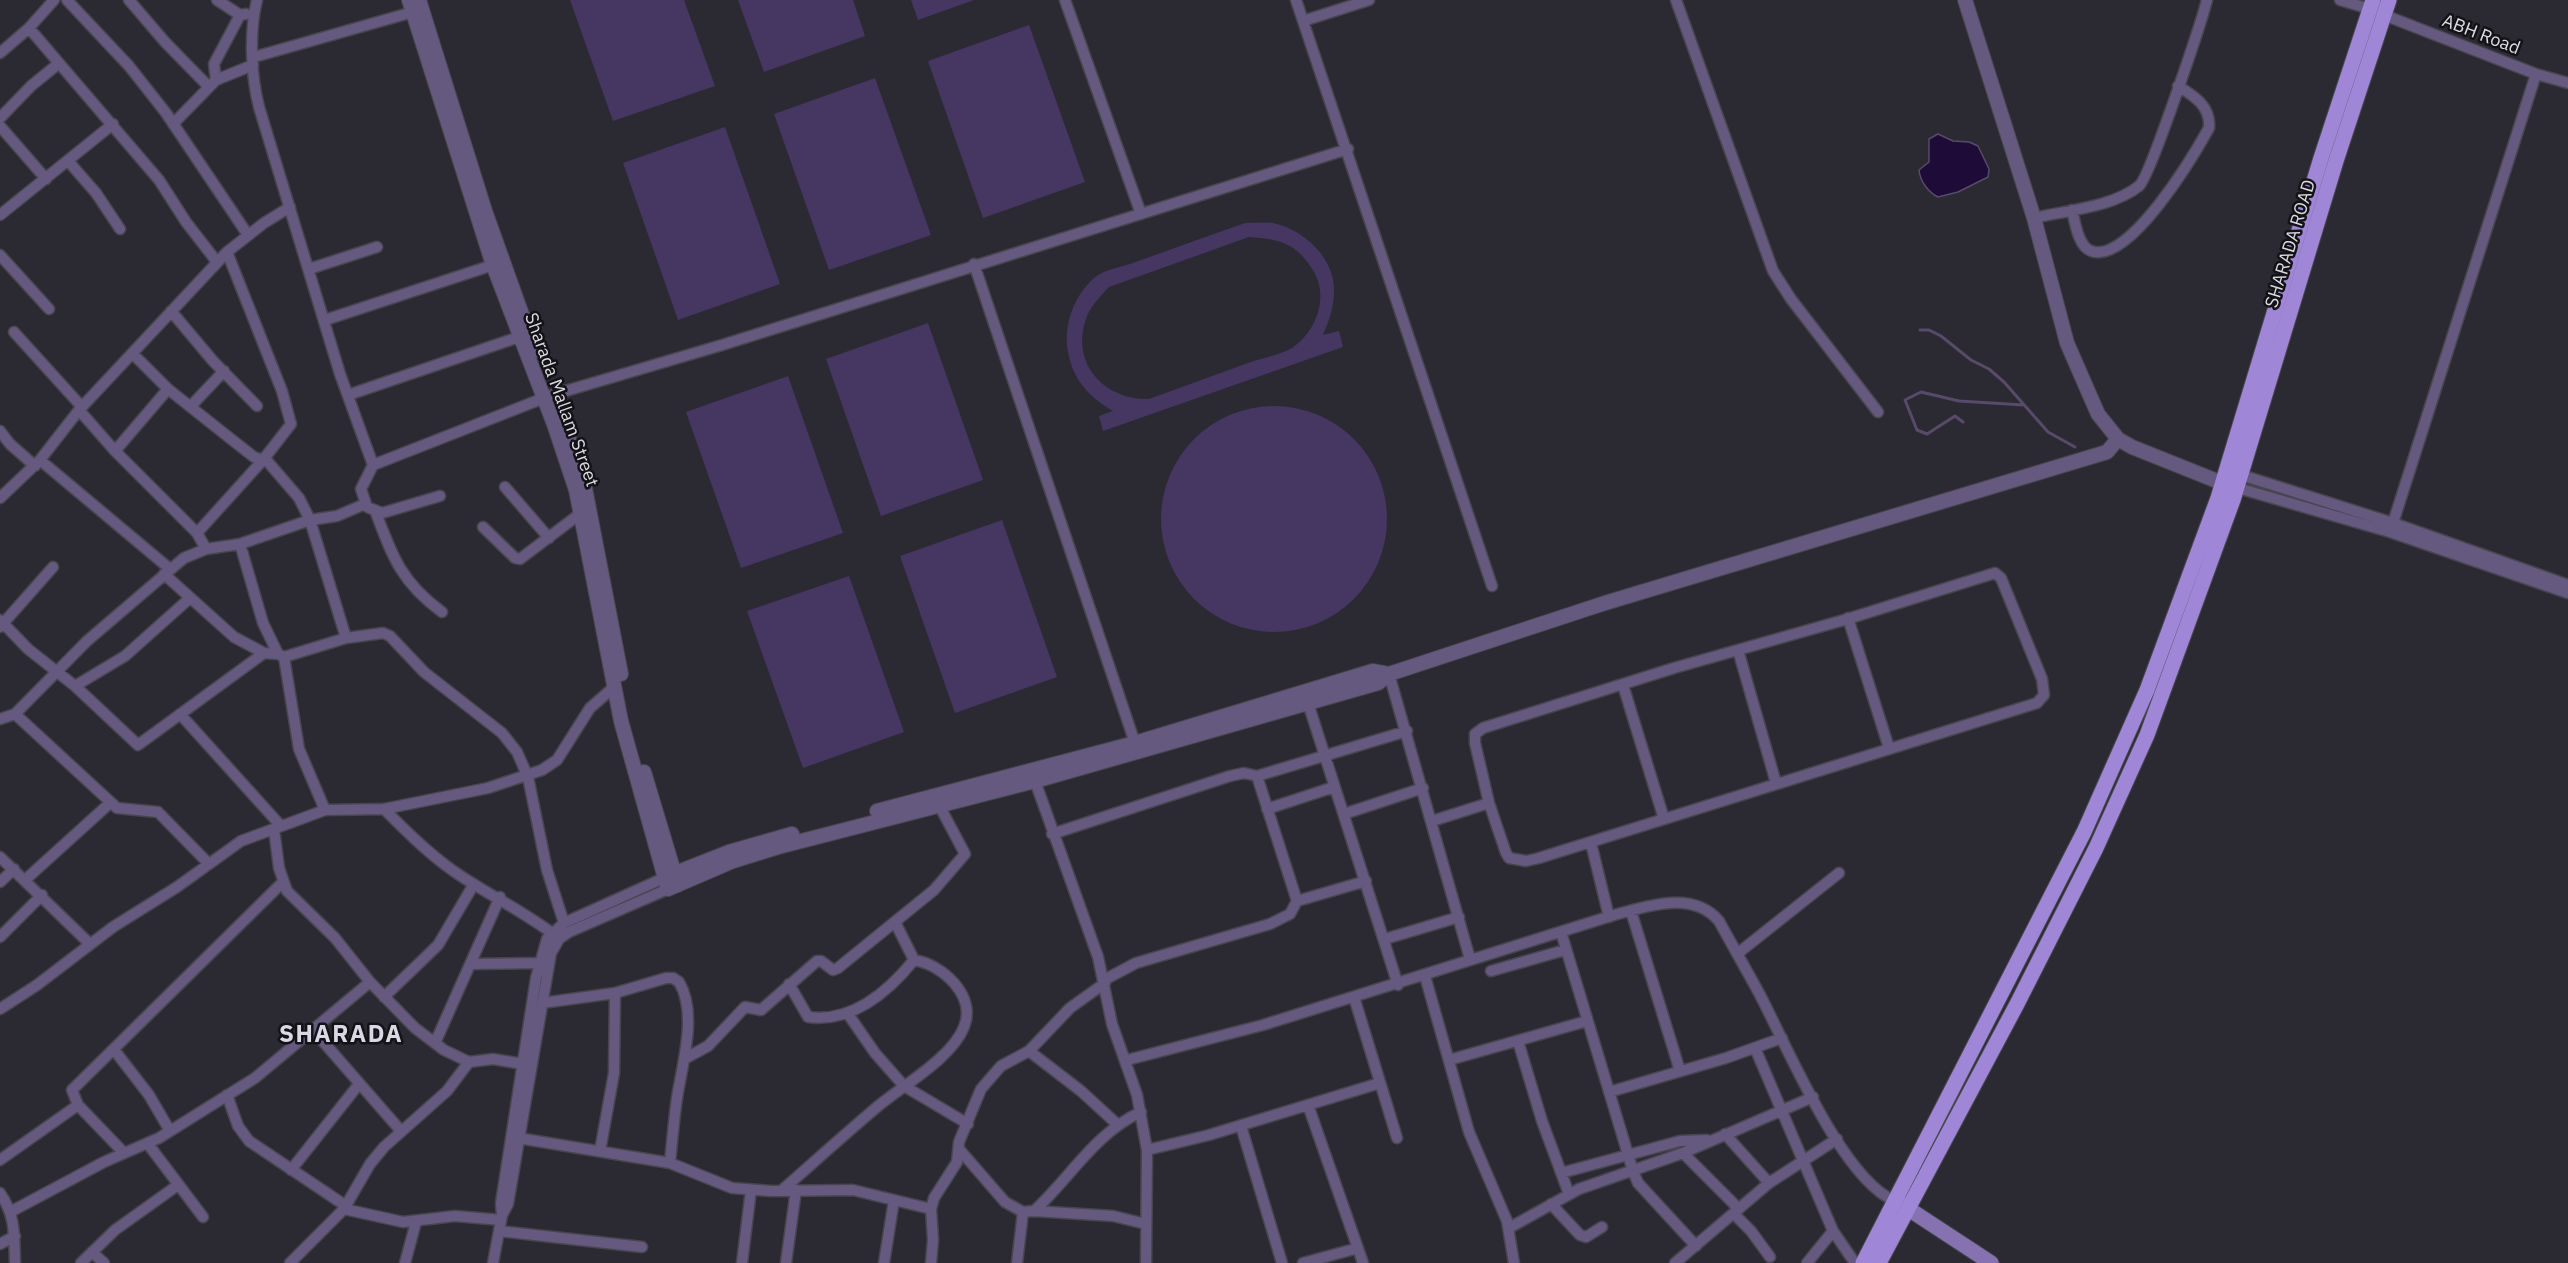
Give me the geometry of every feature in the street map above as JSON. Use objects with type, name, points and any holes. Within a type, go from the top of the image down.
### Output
[{"type":"main road","points":[[1879,1263],[1901,1204],[2103,792],[2228,490],[2379,6]]},
{"type":"main road","points":[[1863,1263],[1901,1204]]},
{"type":"main road","points":[[1901,1204],[1991,1263]]},
{"type":"street","points":[[0,53],[29,28],[54,0]]},
{"type":"street","points":[[67,0],[129,66],[173,124],[248,235]]},
{"type":"street","points":[[129,0],[213,84]]},
{"type":"street","points":[[217,0],[240,15],[253,14]]},
{"type":"street","points":[[256,0],[253,14],[252,82],[348,395],[373,465]]},
{"type":"street","points":[[1065,0],[1141,214]]},
{"type":"street","points":[[1296,0],[1348,149],[1492,586]]},
{"type":"street","points":[[1303,21],[1369,0]]},
{"type":"street","points":[[1676,0],[1773,271],[1791,299],[1878,412]]},
{"type":"street","points":[[1965,0],[2034,218],[2067,343],[2112,446]]},
{"type":"street","points":[[2034,218],[2121,196],[2142,184],[2191,54],[2207,0]]},
{"type":"street","name":"ABH Road","points":[[2340,0],[2379,6],[2536,74],[2568,83]]},
{"type":"street","points":[[173,124],[213,84],[253,61],[414,4]]},
{"type":"street","name":"Sharada Mallam Street","points":[[414,4],[493,265],[519,337],[548,396],[583,478],[630,718],[671,881]]},
{"type":"street","name":"Sharada Mallam Street","points":[[414,4],[548,396],[576,489],[614,687],[671,881]]},
{"type":"street","points":[[213,84],[214,64],[240,15]]},
{"type":"street","points":[[29,28],[159,180],[186,222],[217,262]]},
{"type":"street","points":[[0,118],[31,86],[58,64]]},
{"type":"street","points":[[2393,523],[2536,74]]},
{"type":"street","points":[[2072,210],[2080,239],[2085,246],[2091,251],[2102,251],[2122,244],[2154,209],[2172,187],[2209,128],[2205,106],[2196,97],[2178,86]]},
{"type":"street","points":[[0,215],[69,162],[113,124]]},
{"type":"street","points":[[0,126],[46,178]]},
{"type":"street","points":[[442,612],[417,593],[405,578],[396,564],[376,513],[365,504],[361,489],[373,465],[548,396],[742,339],[974,264],[1348,149]]},
{"type":"street","points":[[69,162],[96,193],[120,229]]},
{"type":"street","points":[[0,498],[37,463],[80,409],[217,262],[248,235],[290,207]]},
{"type":"street","points":[[309,270],[376,247]]},
{"type":"street","points":[[197,533],[289,429],[290,415],[227,252]]},
{"type":"street","points":[[0,255],[49,309]]},
{"type":"street","points":[[974,264],[1135,743]]},
{"type":"street","points":[[325,320],[493,265]]},
{"type":"street","points":[[171,311],[257,406]]},
{"type":"street","points":[[14,332],[115,451],[197,533],[206,549]]},
{"type":"street","points":[[348,395],[519,337]]},
{"type":"street","points":[[133,354],[168,389],[254,457],[263,460],[291,487],[302,502],[310,520],[346,638]]},
{"type":"street","points":[[191,406],[224,371]]},
{"type":"street","points":[[115,451],[168,389]]},
{"type":"street","points":[[0,431],[10,444],[37,463],[167,572],[190,598],[234,637],[264,653],[281,656],[377,632],[390,636],[424,672],[502,733],[517,752],[528,777],[547,870],[564,923]]},
{"type":"street","points":[[516,1138],[547,965],[555,936],[671,881],[778,847],[1035,781],[1378,683],[1389,674],[1605,603],[2112,446],[2228,490],[2390,532],[2568,593]]},
{"type":"street","points":[[505,487],[549,538]]},
{"type":"street","points":[[2228,490],[2393,523],[2568,585]]},
{"type":"street","points":[[376,513],[440,496]]},
{"type":"street","points":[[0,719],[15,714],[57,671],[167,572],[194,553],[240,544],[310,520],[337,516],[365,504]]},
{"type":"street","points":[[483,527],[516,558],[520,559],[581,513]]},
{"type":"street","points":[[240,544],[263,623],[281,656],[299,749],[325,810]]},
{"type":"street","points":[[52,567],[1,624],[28,649],[75,686],[138,745],[264,653]]},
{"type":"street","points":[[1997,573],[2006,588],[2043,680],[2044,695],[2037,703],[1776,783],[1591,843],[1526,861],[1513,860],[1506,853],[1489,803],[1475,742],[1478,731],[1488,726],[1848,618],[1997,573]]},
{"type":"street","points":[[75,686],[125,656],[190,598]]},
{"type":"street","points":[[1848,618],[1889,748]]},
{"type":"street","points":[[1738,650],[1776,783]]},
{"type":"street","points":[[493,1263],[502,1217],[508,1204],[523,1064],[539,963],[564,923],[773,838],[1135,743],[1373,671],[1389,674]]},
{"type":"street","points":[[1389,674],[1470,959]]},
{"type":"street","points":[[1623,685],[1664,819]]},
{"type":"street","points":[[0,1009],[50,976],[90,944],[241,841],[325,810],[384,808],[468,792],[528,777],[557,760],[591,708],[614,687]]},
{"type":"street","points":[[1308,703],[1323,756],[1385,939],[1398,985]]},
{"type":"street","points":[[15,714],[110,803],[125,811],[142,809],[158,812],[209,864]]},
{"type":"street","points":[[180,714],[278,828],[283,882],[301,907],[348,953],[384,997],[435,1043],[454,1056],[469,1062],[493,1059],[523,1064]]},
{"type":"street","points":[[1053,834],[1230,776],[1244,773],[1257,776],[1407,731]]},
{"type":"street","points":[[1257,776],[1297,901]]},
{"type":"street","points":[[1035,781],[1104,982],[1112,1024],[1126,1060],[1141,1112],[1147,1150],[1146,1263]]},
{"type":"street","points":[[1267,809],[1334,787]]},
{"type":"street","points":[[1344,814],[1423,788]]},
{"type":"street","points":[[25,880],[110,803]]},
{"type":"street","points":[[1432,821],[1489,803]]},
{"type":"street","points":[[686,1058],[708,1047],[745,1007],[759,1011],[817,961],[824,962],[832,969],[838,968],[934,890],[964,856],[963,848],[939,805]]},
{"type":"street","points":[[384,808],[427,851],[474,884],[500,897],[555,936]]},
{"type":"street","points":[[1591,843],[1609,917]]},
{"type":"street","points":[[0,857],[90,944]]},
{"type":"street","points":[[0,882],[14,869]]},
{"type":"street","points":[[1737,954],[1839,873]]},
{"type":"street","points":[[931,1263],[933,1240],[931,1209],[934,1198],[957,1162],[958,1149],[986,1082],[1001,1066],[1029,1051],[1070,1008],[1104,982],[1136,963],[1270,924],[1290,914],[1297,901],[1366,881]]},
{"type":"street","points":[[124,1153],[78,1105],[72,1090],[115,1051],[146,1016],[283,882]]},
{"type":"street","points":[[384,997],[438,945],[474,884]]},
{"type":"street","points":[[0,937],[42,896]]},
{"type":"street","points":[[435,1043],[500,897]]},
{"type":"street","points":[[1126,1060],[1263,1025],[1631,911],[1670,904],[1698,904],[1706,908],[1719,921],[1813,1097],[1858,1171],[1880,1192],[1901,1204]]},
{"type":"street","points":[[1631,911],[1680,1071]]},
{"type":"street","points":[[1385,939],[1459,917]]},
{"type":"street","points":[[781,1191],[950,1046],[960,1035],[967,1019],[965,1001],[952,981],[933,967],[914,960],[895,922]]},
{"type":"street","points":[[1561,932],[1638,1183],[1696,1246]]},
{"type":"street","points":[[1491,971],[1565,950]]},
{"type":"street","points":[[789,984],[808,1017],[828,1018],[848,1014],[861,1008],[914,960]]},
{"type":"street","points":[[472,964],[539,963]]},
{"type":"street","points":[[1425,976],[1469,1132],[1509,1228],[1514,1263]]},
{"type":"street","points":[[542,1003],[615,993],[666,978],[673,978],[679,982],[686,1006],[686,1058],[677,1097],[670,1163]]},
{"type":"street","points":[[12,1210],[124,1153],[148,1144],[255,1078],[370,982]]},
{"type":"street","points":[[600,1151],[614,1073],[615,993]]},
{"type":"street","points":[[1354,997],[1397,1138]]},
{"type":"street","points":[[848,1014],[875,1053],[904,1086],[968,1124]]},
{"type":"street","points":[[1449,1060],[1587,1020]]},
{"type":"street","points":[[313,1030],[401,1131]]},
{"type":"street","points":[[1609,1092],[1782,1038]]},
{"type":"street","points":[[1518,1041],[1542,1121],[1569,1194]]},
{"type":"street","points":[[1755,1048],[1833,1231],[1855,1263]]},
{"type":"street","points":[[115,1051],[149,1095],[170,1131]]},
{"type":"street","points":[[1029,1051],[1081,1091],[1118,1125]]},
{"type":"street","points":[[290,1263],[345,1207],[370,1164],[401,1131],[447,1090],[469,1062]]},
{"type":"street","points":[[1147,1150],[1241,1126],[1380,1083]]},
{"type":"street","points":[[291,1170],[359,1084]]},
{"type":"street","points":[[227,1095],[232,1112],[243,1134],[345,1207],[382,1219],[416,1222],[455,1216],[502,1217]]},
{"type":"street","points":[[1509,1228],[1569,1194],[1683,1153],[1813,1097]]},
{"type":"street","points":[[0,1160],[78,1105]]},
{"type":"street","points":[[1308,1105],[1363,1263]]},
{"type":"street","points":[[1017,1263],[1029,1211],[1118,1125],[1141,1112]]},
{"type":"street","points":[[1241,1126],[1282,1263]]},
{"type":"street","points":[[1725,1134],[1769,1183]]},
{"type":"street","points":[[516,1138],[670,1163],[711,1182],[751,1190],[853,1190],[931,1209]]},
{"type":"street","points":[[1675,1263],[1769,1183],[1838,1139]]},
{"type":"street","points":[[1561,1173],[1680,1141],[1711,1140]]},
{"type":"street","points":[[148,1144],[203,1217]]},
{"type":"street","points":[[958,1149],[1005,1202],[1029,1211],[1113,1216],[1146,1224]]},
{"type":"street","points":[[1683,1153],[1737,1211],[1770,1257]]},
{"type":"street","points":[[81,1263],[129,1218],[178,1185]]},
{"type":"street","points":[[742,1263],[751,1190]]},
{"type":"street","points":[[786,1263],[796,1190]]},
{"type":"street","points":[[0,1193],[12,1210],[15,1263]]},
{"type":"street","points":[[884,1263],[894,1200]]},
{"type":"street","points":[[1551,1204],[1580,1235],[1586,1237],[1602,1227]]},
{"type":"street","points":[[405,1263],[416,1222]]},
{"type":"street","points":[[499,1231],[642,1247]]},
{"type":"street","points":[[1807,1263],[1833,1231]]},
{"type":"street","points":[[0,1244],[15,1236]]},
{"type":"street","points":[[1303,1263],[1358,1248]]},
{"type":"street","points":[[495,1251],[501,1263]]},
{"type":"street","points":[[92,1252],[104,1263]]},
{"type":"shaded area","points":[[570,0],[684,0],[715,86],[613,121]]},
{"type":"shaded area","points":[[738,0],[853,0],[865,36],[764,72]]},
{"type":"shaded area","points":[[911,0],[974,0],[918,20]]},
{"type":"shaded area","points":[[1029,25],[1085,182],[983,218],[928,61]]},
{"type":"shaded area","points":[[875,78],[931,235],[829,270],[774,114]]},
{"type":"shaded area","points":[[725,127],[780,284],[678,320],[623,163]]},
{"type":"shaded area","points":[[1938,134],[1953,141],[1969,142],[1978,146],[1989,169],[1988,177],[1958,192],[1938,197],[1931,192],[1925,186],[1919,170],[1929,162],[1929,139]]},
{"type":"shaded area","points":[[1245,223],[1273,223],[1284,226],[1306,238],[1323,257],[1333,279],[1334,291],[1331,314],[1323,335],[1339,331],[1343,347],[1103,431],[1099,416],[1113,411],[1083,387],[1070,362],[1068,352],[1069,321],[1081,293],[1094,278],[1102,273]],"holes":[[[1249,237],[1279,241],[1294,249],[1308,262],[1318,282],[1320,293],[1318,314],[1308,333],[1292,348],[1149,399],[1119,394],[1106,387],[1096,377],[1083,353],[1082,338],[1089,312],[1109,287]]]},
{"type":"shaded area","points":[[928,323],[983,480],[881,516],[826,359]]},
{"type":"shaded area","points":[[788,376],[843,533],[741,568],[686,412]]},
{"type":"shaded area","points":[[1274,406],[1296,408],[1327,419],[1354,439],[1374,466],[1385,497],[1387,519],[1385,541],[1374,572],[1354,599],[1327,619],[1296,630],[1274,632],[1252,630],[1221,619],[1194,599],[1174,572],[1163,541],[1161,519],[1163,497],[1174,466],[1194,439],[1221,419],[1252,408]]},
{"type":"shaded area","points":[[1002,520],[1057,677],[955,713],[900,556]]},
{"type":"shaded area","points":[[849,576],[904,732],[803,768],[747,611]]},
{"type":"waterway","points":[[1920,330],[1929,330],[1941,336],[1971,360],[1989,369],[2004,382],[2048,432],[2075,447]]},
{"type":"waterway","points":[[1963,422],[1955,416],[1927,434],[1917,430],[1905,400],[1921,392],[1959,401],[2024,405]]},
{"type":"district","name":"SHARADA","points":[[341,1035]]}]
